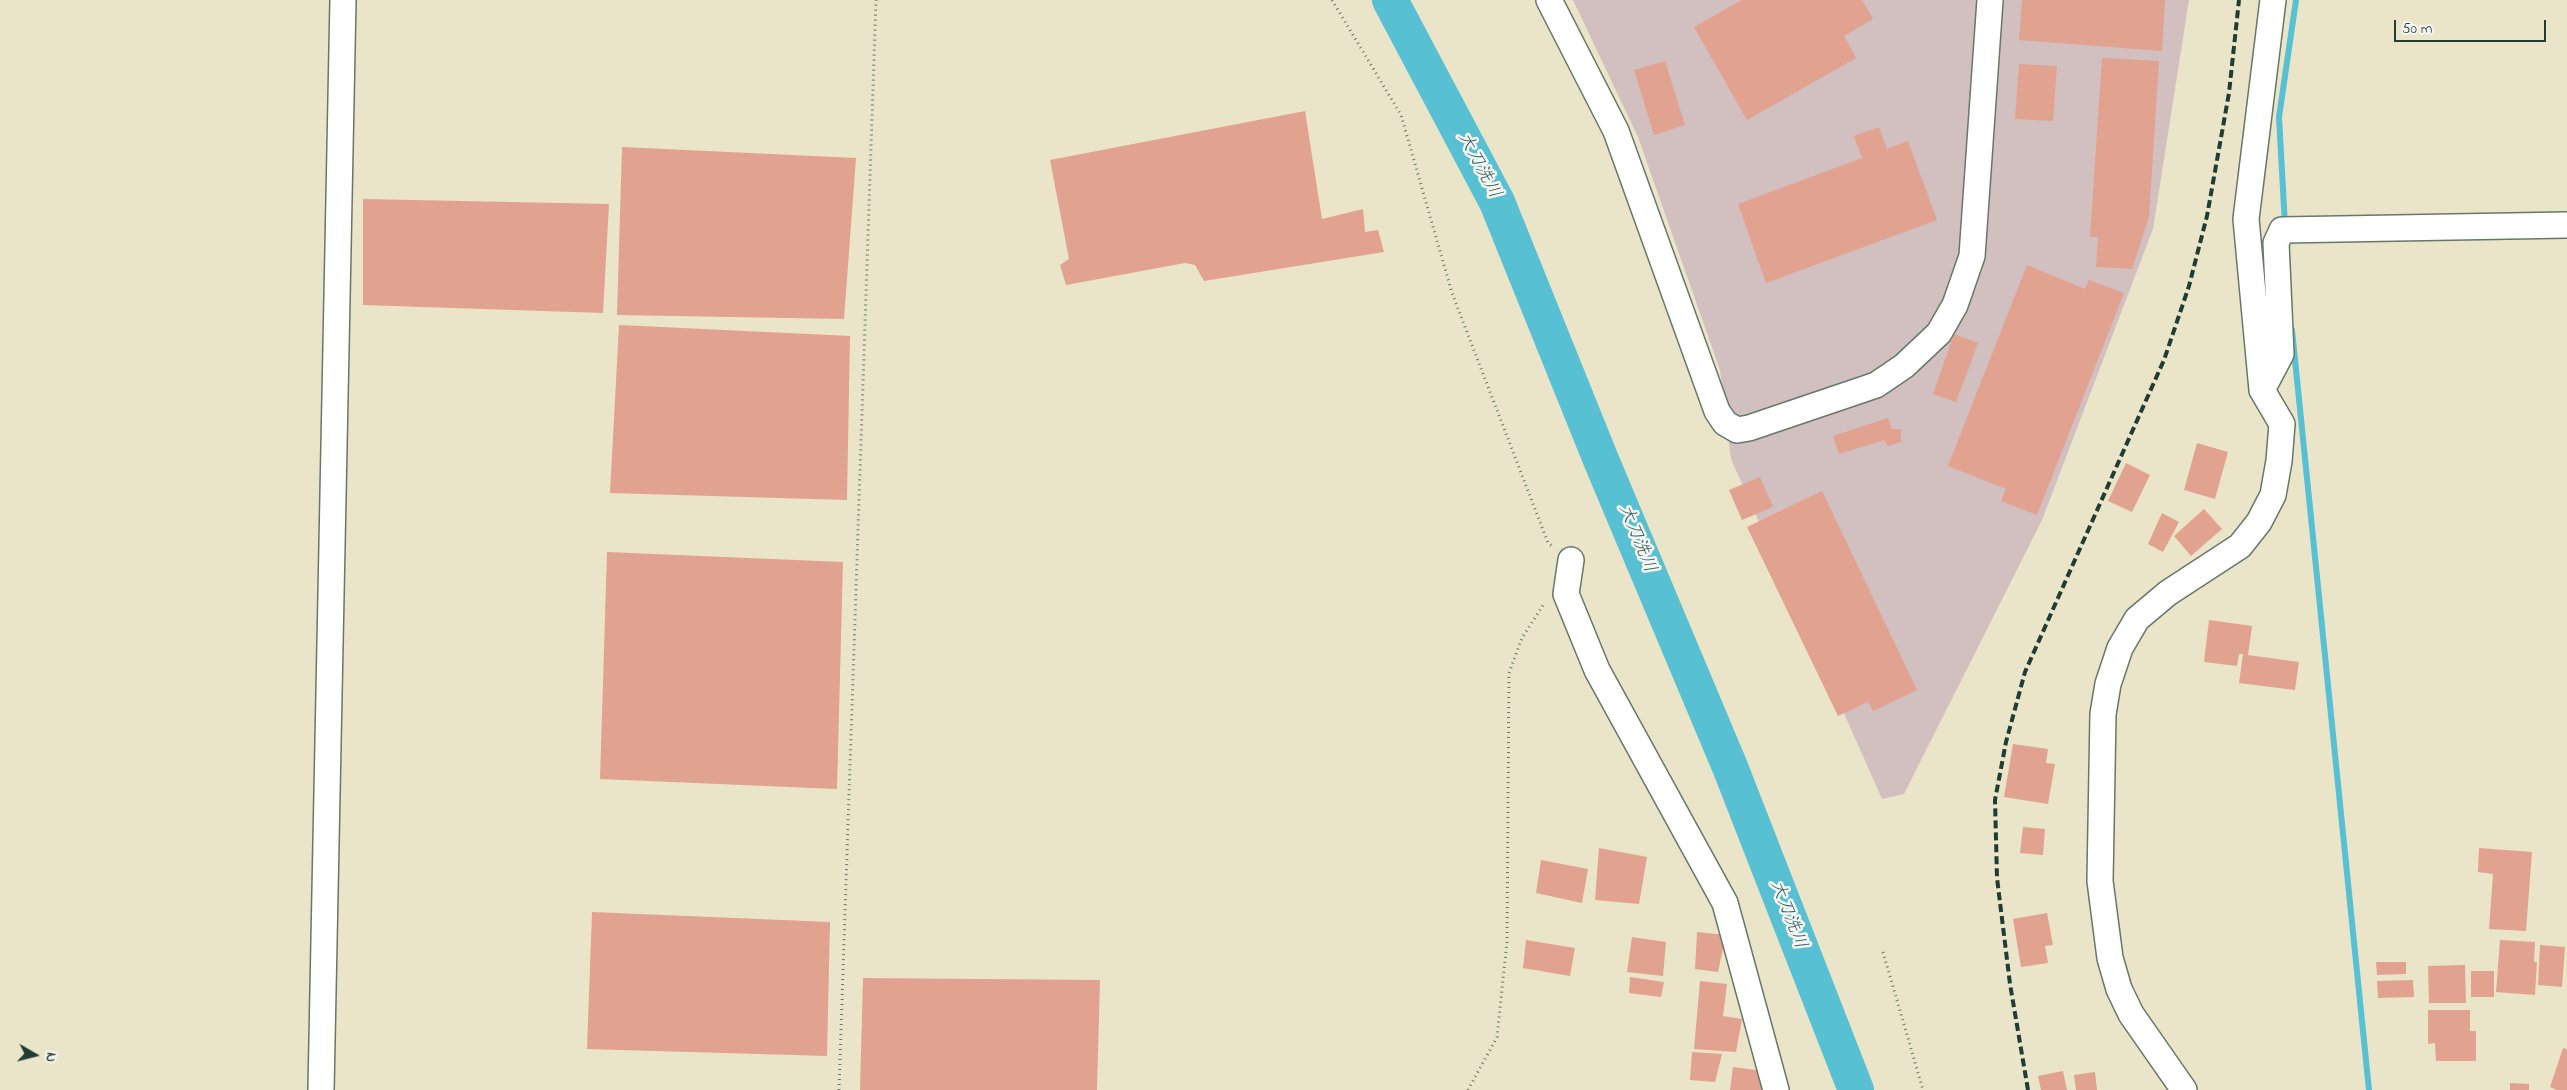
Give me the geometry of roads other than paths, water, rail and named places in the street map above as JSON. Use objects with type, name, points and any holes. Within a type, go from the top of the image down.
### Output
[{"type":"street","points":[[321,1090],[343,0]]},
{"type":"street","points":[[1549,0],[1616,131],[1717,411],[1725,423],[1737,430],[1749,428],[1876,385],[1904,366],[1939,333],[1956,305],[1972,256],[1990,0]]},
{"type":"street","points":[[2184,1090],[2132,1014],[2118,989],[2110,958],[2100,881],[2103,714],[2108,684],[2120,648],[2137,619],[2168,593],[2240,546],[2259,522],[2273,495],[2280,461],[2282,424],[2262,390],[2246,219],[2273,0]]},
{"type":"street","points":[[2262,390],[2281,354],[2276,243],[2282,230],[2567,225]]},
{"type":"street","points":[[1572,560],[1566,594],[1598,670],[1725,903],[1776,1090]]},
{"type":"waterway","name":"大刀洗川","points":[[1390,0],[1497,202],[1601,460],[1730,767],[1856,1090]]},
{"type":"waterway","points":[[2285,225],[2279,117],[2296,0]]},
{"type":"waterway","points":[[2292,330],[2369,1090]]},
{"type":"railway","points":[[2028,1090],[2010,984],[1997,878],[1995,800],[2006,742],[2025,672],[2164,360],[2189,286],[2207,216],[2229,93],[2239,0]]}]
